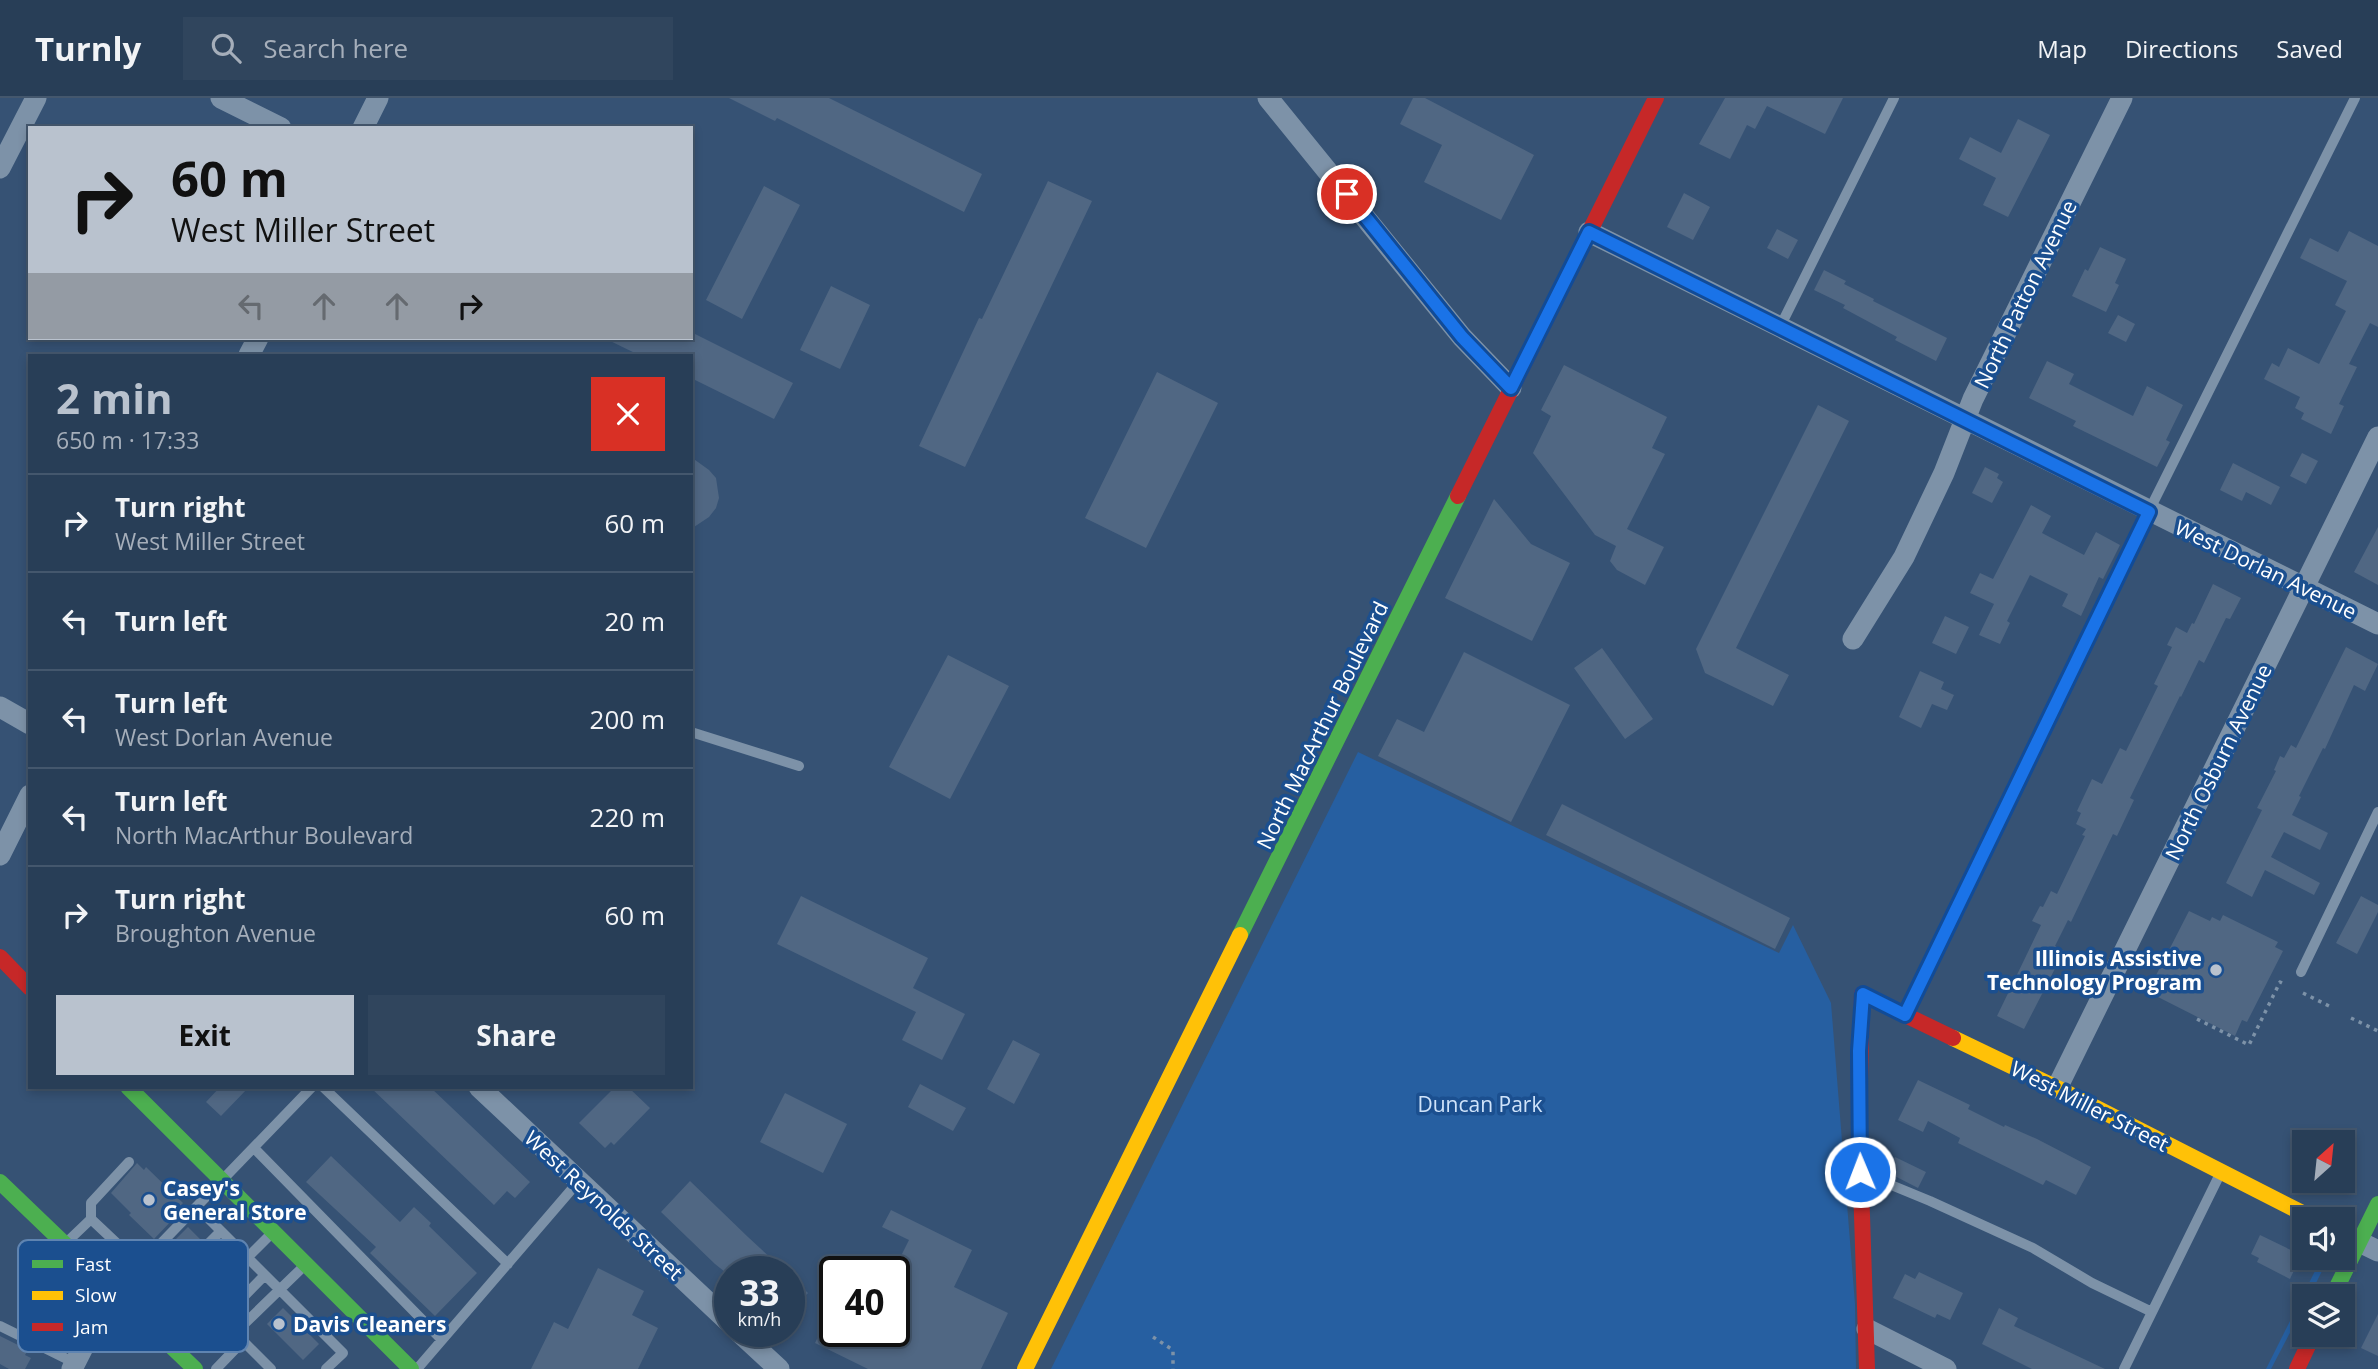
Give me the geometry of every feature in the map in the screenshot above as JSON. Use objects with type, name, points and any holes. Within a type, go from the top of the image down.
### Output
[{"type":"street","points":[[0,168],[36,98]]},
{"type":"street","points":[[221,98],[277,126]]},
{"type":"street","points":[[364,126],[378,98]]},
{"type":"street","points":[[1268,98],[1462,337],[1511,388]]},
{"type":"street","name":"North MacArthur Boulevard","points":[[1025,1369],[1656,98]]},
{"type":"street","name":"North Patton Avenue","points":[[1853,639],[1904,557],[1966,421],[1973,399],[2122,98]]},
{"type":"street","name":"West Dorlan Avenue","points":[[1589,232],[2378,624]]},
{"type":"street","name":"North Osburn Avenue","points":[[2057,1088],[2378,437]]},
{"type":"street","points":[[0,707],[28,723]]},
{"type":"street","points":[[0,855],[28,799]]},
{"type":"street","points":[[0,957],[28,986]]},
{"type":"street","name":"West Miller Street","points":[[1860,1172],[1859,1051],[1863,994],[2057,1088],[2292,1208]]},
{"type":"street","points":[[14,995],[28,1003]]},
{"type":"street","points":[[130,1089],[411,1369]]},
{"type":"street","name":"West Reynolds Street","points":[[481,1089],[714,1308]]},
{"type":"street","points":[[1860,1172],[1867,1369]]},
{"type":"street","points":[[0,1182],[60,1240]]},
{"type":"street","points":[[2339,1284],[2378,1204]]},
{"type":"street","points":[[1867,1329],[1946,1369]]},
{"type":"street","points":[[755,1347],[779,1369]]},
{"type":"street","points":[[2297,1369],[2308,1347]]},
{"type":"street","points":[[177,1352],[195,1369]]},
{"type":"lane","points":[[1780,327],[1894,98]]},
{"type":"lane","points":[[1905,1015],[2149,512],[2355,98]]},
{"type":"lane","points":[[693,733],[799,766]]},
{"type":"lane","points":[[2301,972],[2378,812]]},
{"type":"lane","points":[[165,1240],[310,1089]]},
{"type":"lane","points":[[325,1089],[508,1264]]},
{"type":"lane","points":[[254,1148],[442,1340]]},
{"type":"lane","points":[[68,1240],[91,1219],[91,1203],[129,1162]]},
{"type":"lane","points":[[1860,1172],[1930,1200],[2034,1248],[2092,1283],[2152,1312]]},
{"type":"lane","points":[[2124,1369],[2221,1173]]},
{"type":"lane","points":[[416,1369],[579,1182]]},
{"type":"lane","points":[[197,1207],[230,1240]]},
{"type":"lane","points":[[91,1219],[114,1240]]},
{"type":"lane","points":[[211,1240],[221,1231]]},
{"type":"lane","points":[[248,1256],[274,1231]]},
{"type":"lane","points":[[248,1258],[343,1353],[326,1369]]},
{"type":"lane","points":[[248,1320],[306,1264]]},
{"type":"lane","points":[[248,1292],[265,1275]]},
{"type":"lane","points":[[0,1326],[18,1336]]},
{"type":"lane","points":[[248,1346],[271,1369]]},
{"type":"lane","points":[[48,1352],[74,1366]]},
{"type":"lane","points":[[216,1369],[232,1352]]},
{"type":"path","points":[[2197,1019],[2249,1045],[2280,982],[2282,983]]},
{"type":"path","points":[[2302,993],[2330,1007]]},
{"type":"path","points":[[2351,1018],[2378,1031]]},
{"type":"path","points":[[1153,1337],[1173,1350],[1173,1369]]},
{"type":"green space","name":"Duncan Park","points":[[1358,752],[1779,953],[1793,925],[1831,1003],[1855,1304],[1856,1369],[1051,1369]]},
{"type":"green space","points":[[2316,1270],[2322,1270],[2316,1284],[2308,1284]]},
{"type":"green space","points":[[2292,1317],[2292,1329],[2271,1369],[2266,1369]]},
{"type":"building","points":[[729,98],[829,98],[982,174],[964,212],[777,118],[775,121]]},
{"type":"building","points":[[1413,98],[1425,98],[1534,155],[1501,220],[1424,182],[1442,145],[1400,124]]},
{"type":"building","points":[[1725,98],[1843,98],[1825,134],[1767,106],[1755,129],[1747,125],[1730,159],[1699,144]]},
{"type":"building","points":[[2018,119],[2050,135],[2008,217],[1983,205],[1996,178],[1959,159],[1970,137],[2001,153]]},
{"type":"building","points":[[1048,181],[1092,201],[965,467],[919,446]]},
{"type":"building","points":[[764,186],[800,205],[742,319],[706,300]]},
{"type":"building","points":[[1684,193],[1710,207],[1693,240],[1667,227]]},
{"type":"building","points":[[1777,229],[1798,240],[1788,259],[1767,248]]},
{"type":"building","points":[[2349,231],[2378,246],[2378,327],[2370,323],[2349,364],[2357,367],[2339,404],[2344,406],[2331,434],[2301,419],[2304,413],[2295,408],[2300,397],[2264,379],[2272,363],[2279,367],[2288,348],[2319,364],[2346,311],[2335,305],[2347,281],[2300,258],[2310,238],[2338,252]]},
{"type":"building","points":[[2100,247],[2126,259],[2115,283],[2119,285],[2106,312],[2072,296],[2085,269],[2088,271]]},
{"type":"building","points":[[1824,270],[1846,281],[1844,284],[1874,299],[1873,301],[1947,338],[1936,361],[1843,308],[1845,305],[1814,290]]},
{"type":"building","points":[[831,286],[870,305],[840,369],[800,350]]},
{"type":"building","points":[[2118,315],[2135,324],[2126,342],[2108,333]]},
{"type":"building","points":[[693,333],[793,383],[774,419],[693,379],[693,354],[637,354],[608,340],[693,340]]},
{"type":"building","points":[[2047,361],[2074,374],[2069,384],[2133,416],[2147,386],[2183,405],[2166,440],[2170,442],[2157,467],[2073,426],[2076,421],[2029,398]]},
{"type":"building","points":[[1564,365],[1667,417],[1652,448],[1665,454],[1627,529],[1664,547],[1645,585],[1617,570],[1610,561],[1616,546],[1595,535],[1533,453],[1551,416],[1541,410]]},
{"type":"building","points":[[1157,372],[1218,403],[1146,548],[1085,518]]},
{"type":"building","points":[[1818,405],[1849,421],[1736,648],[1789,675],[1773,706],[1705,673],[1696,649]]},
{"type":"building","points":[[2302,453],[2318,461],[2306,484],[2290,476]]},
{"type":"building","points":[[693,458],[716,478],[719,498],[709,517],[693,528]]},
{"type":"building","points":[[2233,463],[2280,487],[2271,505],[2246,492],[2242,501],[2220,490]]},
{"type":"building","points":[[1985,467],[1999,474],[1997,478],[2003,482],[1992,503],[1972,493]]},
{"type":"building","points":[[1494,499],[1531,544],[1570,563],[1532,641],[1445,598]]},
{"type":"building","points":[[2031,505],[2051,516],[2042,533],[2084,555],[2096,532],[2120,545],[2103,579],[2099,577],[2081,616],[2062,606],[2068,594],[2030,575],[2007,621],[2010,623],[2000,644],[1979,635],[1994,604],[1970,593],[1980,573],[1993,579]]},
{"type":"building","points":[[2378,527],[2378,585],[2354,572]]},
{"type":"building","points":[[2213,584],[2241,598],[2230,619],[2226,618],[2204,663],[2199,660],[2180,696],[2130,798],[2134,800],[2117,836],[2113,834],[2071,922],[2068,920],[2055,946],[2064,951],[2024,1029],[1997,1016],[2041,925],[2032,921],[2051,891],[2057,894],[2085,836],[2082,835],[2086,829],[2076,824],[2081,813],[2077,811],[2092,779],[2102,784],[2120,748],[2126,751],[2158,686],[2154,684],[2172,647],[2167,645],[2176,627],[2187,633]]},
{"type":"building","points":[[1945,616],[1969,627],[1956,654],[1932,643]]},
{"type":"building","points":[[2346,647],[2378,664],[2365,691],[2354,685],[2292,815],[2328,833],[2320,850],[2284,832],[2271,857],[2320,883],[2314,895],[2265,870],[2252,897],[2226,883],[2262,810],[2257,808],[2276,771],[2274,770],[2280,756],[2284,758],[2291,745],[2296,748]]},
{"type":"building","points":[[1602,648],[1653,719],[1625,739],[1574,668]]},
{"type":"building","points":[[1464,652],[1570,705],[1511,822],[1378,756],[1397,719],[1424,732]]},
{"type":"building","points":[[948,655],[1009,686],[950,799],[889,767]]},
{"type":"building","points":[[1920,671],[1944,682],[1941,689],[1954,695],[1947,710],[1932,704],[1921,728],[1899,717]]},
{"type":"building","points":[[1562,804],[1790,918],[1775,949],[1546,835]]},
{"type":"building","points":[[801,896],[928,958],[913,988],[965,1014],[942,1060],[902,1040],[916,1012],[777,944]]},
{"type":"building","points":[[2361,896],[2378,905],[2378,912],[2357,954],[2336,943]]},
{"type":"building","points":[[2189,911],[2210,921],[2212,917],[2220,921],[2223,915],[2278,942],[2275,947],[2283,951],[2247,1022],[2242,1020],[2235,1036],[2156,996],[2158,991],[2150,987]]},
{"type":"building","points":[[1013,1040],[1040,1054],[1014,1104],[987,1089]]},
{"type":"building","points":[[1918,1080],[1970,1105],[1968,1109],[2004,1127],[2005,1125],[2037,1139],[2091,1167],[2076,1195],[2046,1180],[2043,1185],[1958,1143],[1960,1138],[1928,1121],[1923,1132],[1898,1120]]},
{"type":"building","points":[[920,1084],[966,1108],[953,1131],[908,1107]]},
{"type":"building","points":[[218,1089],[247,1089],[221,1116],[206,1102]]},
{"type":"building","points":[[372,1089],[432,1089],[530,1182],[515,1198],[507,1191],[494,1205]]},
{"type":"building","points":[[613,1089],[630,1089],[650,1108],[614,1145],[611,1142],[605,1148],[579,1123]]},
{"type":"building","points":[[785,1093],[847,1124],[823,1173],[760,1142]]},
{"type":"building","points":[[331,1156],[400,1222],[414,1207],[431,1223],[429,1226],[477,1273],[435,1316],[370,1253],[376,1247],[306,1182]]},
{"type":"building","points":[[1895,1157],[1926,1172],[1918,1188],[1887,1172]]},
{"type":"building","points":[[137,1163],[144,1170],[146,1167],[183,1203],[173,1214],[176,1216],[154,1239],[111,1193]]},
{"type":"building","points":[[690,1181],[769,1256],[714,1256],[714,1263],[661,1212]]},
{"type":"building","points":[[891,1210],[972,1250],[954,1287],[1008,1313],[981,1369],[868,1369],[823,1347],[910,1347],[910,1256],[901,1256],[909,1240],[882,1227]]},
{"type":"building","points":[[188,1227],[201,1240],[175,1240]]},
{"type":"building","points":[[2260,1235],[2292,1251],[2292,1270],[2294,1270],[2290,1279],[2257,1262],[2259,1258],[2251,1254]]},
{"type":"building","points":[[598,1268],[644,1291],[632,1315],[658,1328],[638,1369],[531,1369],[554,1322],[568,1329]]},
{"type":"building","points":[[1919,1272],[1963,1293],[1950,1320],[1937,1314],[1935,1318],[1893,1298],[1905,1274],[1915,1279]]},
{"type":"building","points":[[283,1308],[319,1344],[303,1360],[267,1324]]},
{"type":"building","points":[[1999,1308],[2018,1318],[2014,1326],[2105,1369],[2032,1369],[1982,1344]]},
{"type":"building","points":[[2378,1314],[2378,1356],[2361,1348]]},
{"type":"building","points":[[0,1336],[18,1345],[18,1352],[27,1352],[25,1355],[31,1358],[25,1369],[9,1369],[0,1364]]},
{"type":"traffic: fast","points":[[1240,935],[1458,496]]},
{"type":"traffic: fast","points":[[130,1089],[411,1369]]},
{"type":"traffic: fast","points":[[0,1182],[60,1240]]},
{"type":"traffic: fast","points":[[2338,1284],[2378,1204]]},
{"type":"traffic: fast","points":[[177,1352],[195,1369]]},
{"type":"traffic: slow","points":[[1025,1369],[1240,935]]},
{"type":"traffic: slow","points":[[1953,1038],[2292,1208]]},
{"type":"traffic: jam","points":[[1458,496],[1656,98]]},
{"type":"traffic: jam","points":[[0,957],[28,986]]},
{"type":"traffic: jam","points":[[1867,1369],[1859,1123],[1862,994],[1953,1038]]},
{"type":"traffic: jam","points":[[2297,1369],[2307,1347]]},
{"type":"place","name":"Illinois Assistive Technology Program","points":[[2216,970]]},
{"type":"place","name":"Casey's General Store","points":[[149,1200]]},
{"type":"place","name":"Davis Cleaners","points":[[279,1324]]},
{"type":"route","points":[[1347,194],[1462,337],[1511,388],[1589,232],[2149,512],[1905,1015],[1863,994],[1859,1051],[1860,1172]]}]
